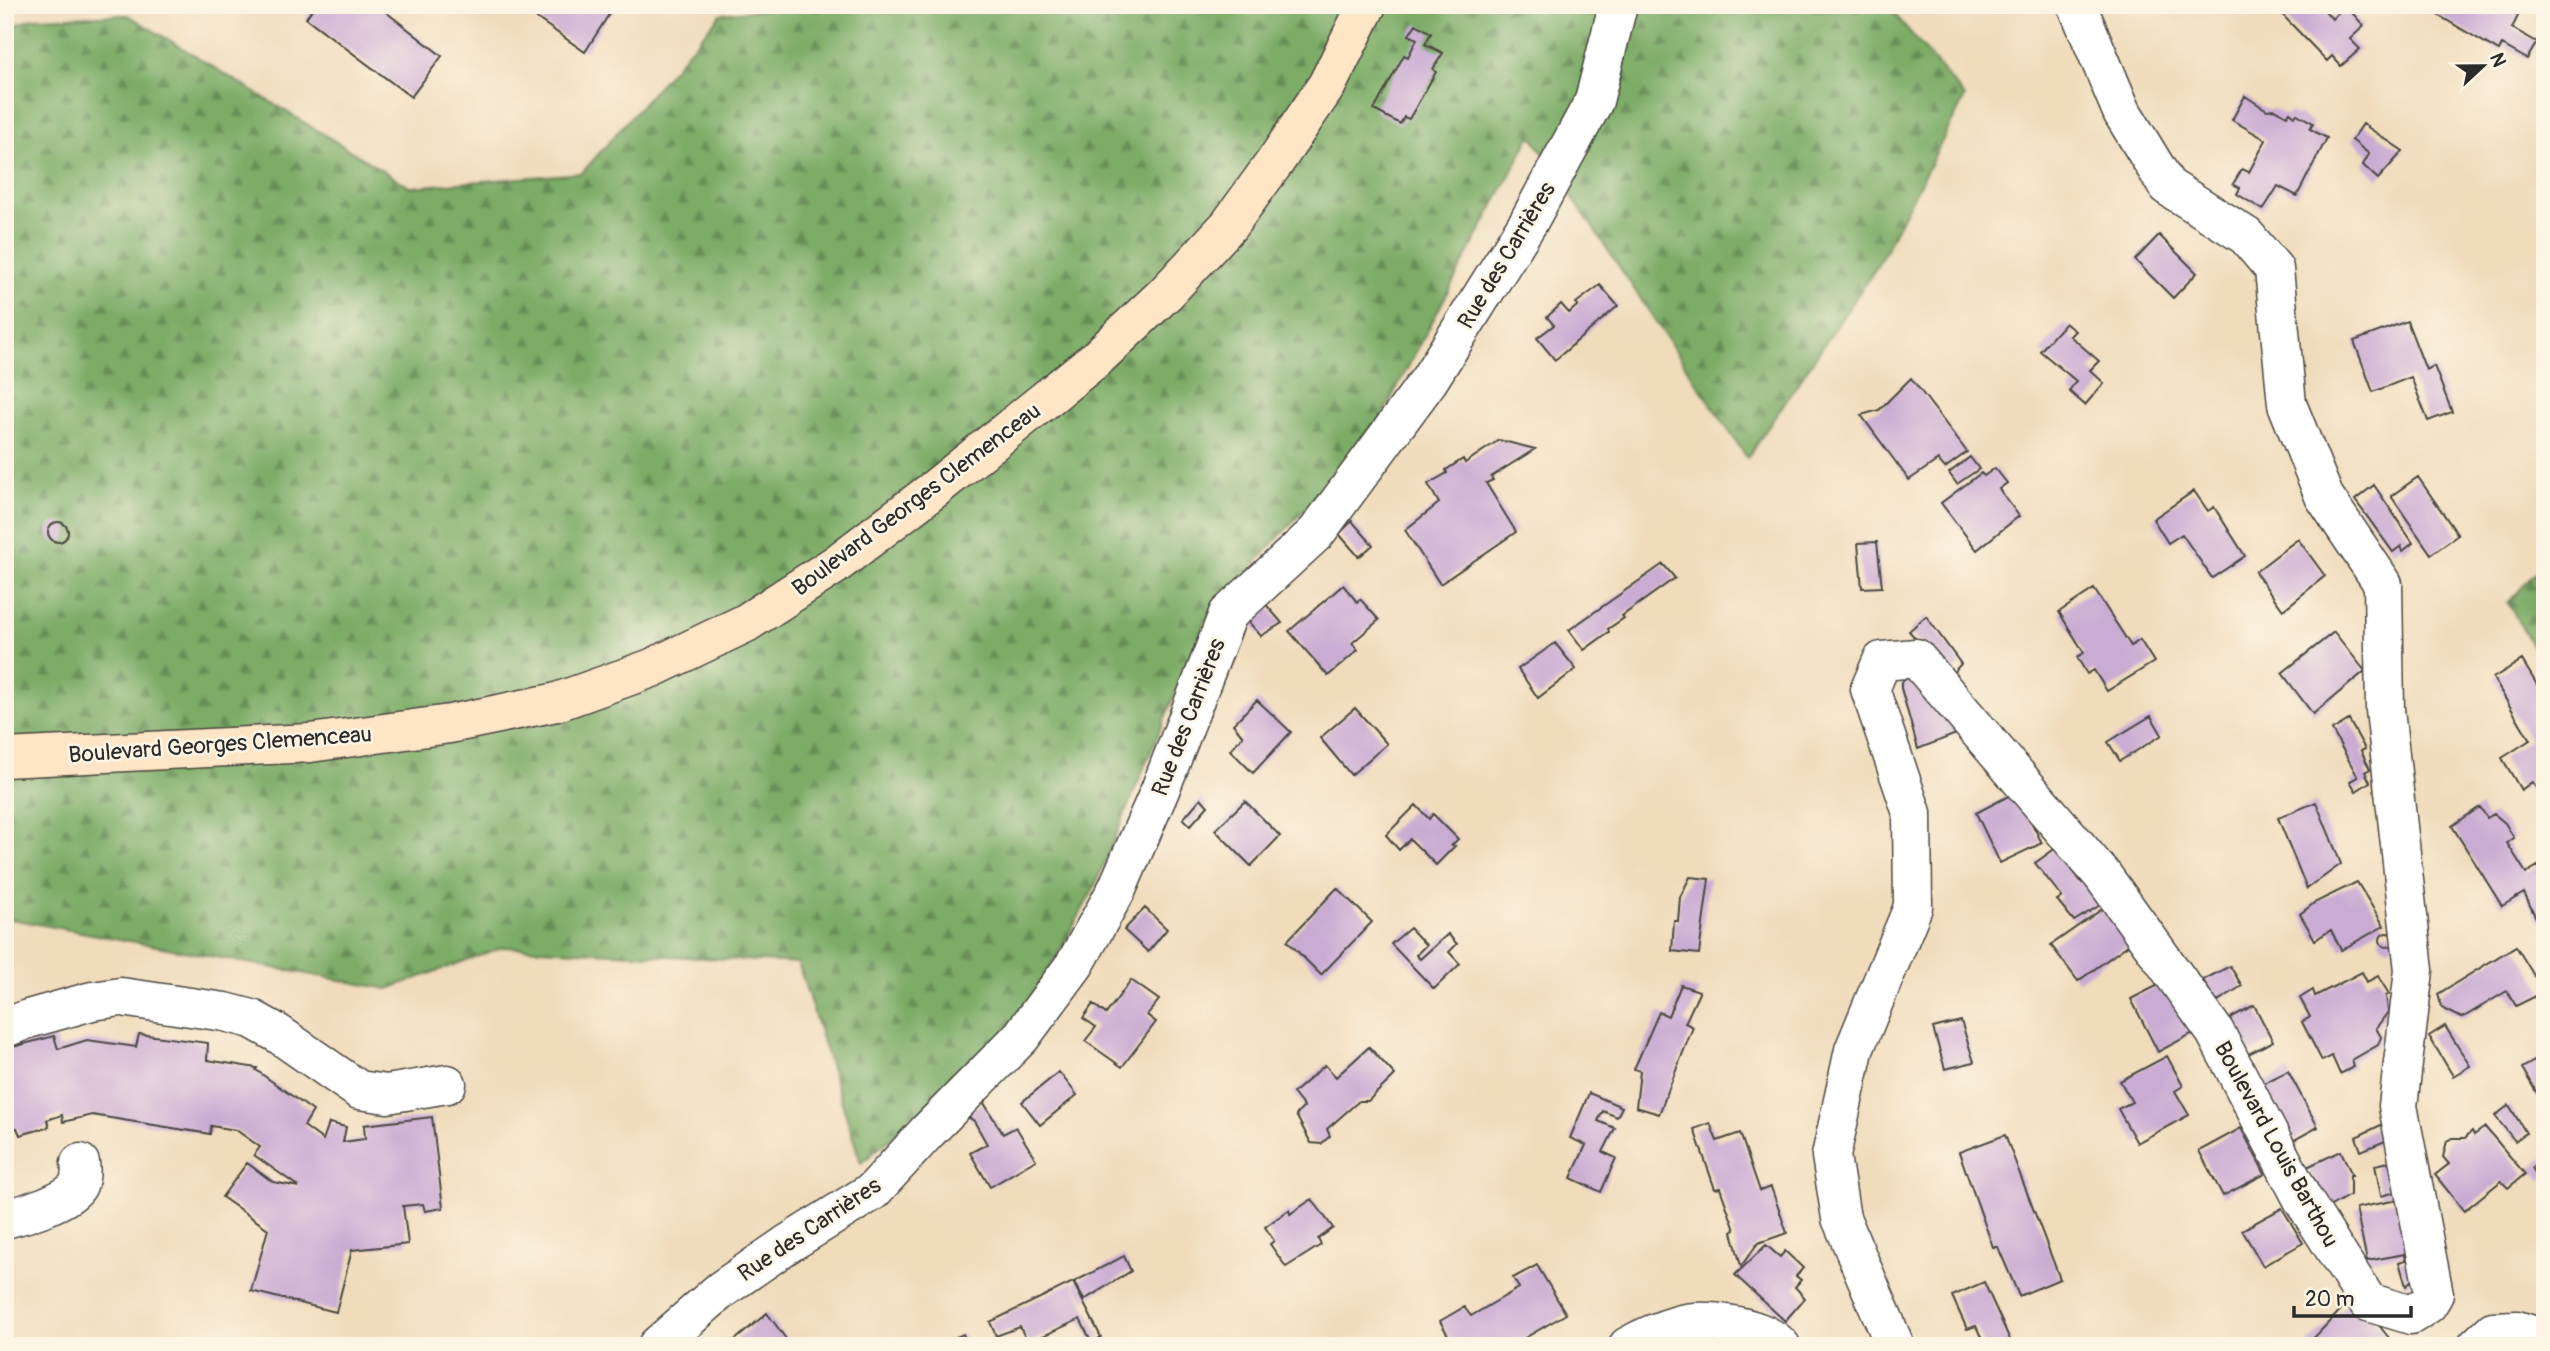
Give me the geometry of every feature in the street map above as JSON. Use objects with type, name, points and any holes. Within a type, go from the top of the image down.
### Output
[{"type":"main road","name":"Boulevard Georges Clemenceau","points":[[5,758],[310,743],[450,724],[557,702],[652,668],[746,623],[835,565],[932,491],[1097,358],[1166,293],[1229,225],[1275,162],[1326,85],[1367,5]]},
{"type":"street","name":"Rue des Carrières","points":[[657,1346],[721,1290],[786,1245],[873,1191],[1021,1037],[1075,964],[1117,889],[1160,790],[1228,614],[1316,533],[1436,368],[1529,221],[1594,100],[1618,5]]},
{"type":"street","name":"Boulevard Louis Barthou","points":[[1895,1346],[1841,1218],[1831,1156],[1854,1050],[1913,907],[1912,813],[1870,689],[1882,661],[1916,658],[2103,876],[2215,1032],[2302,1198],[2368,1302],[2411,1315],[2428,1304],[2434,1294],[2398,1106],[2414,970],[2385,710],[2383,584],[2324,496],[2287,404],[2274,269],[2246,236],[2167,186],[2122,112],[2077,5]]},
{"type":"street","points":[[5,1028],[79,1005],[121,997],[225,1012],[252,1019],[277,1032],[359,1090],[387,1094],[447,1084]]},
{"type":"street","points":[[5,1219],[66,1198],[77,1187],[81,1173],[79,1163]]},
{"type":"street","points":[[1628,1346],[1681,1324],[1742,1326],[1774,1339],[1781,1346]]},
{"type":"street","points":[[2477,1346],[2493,1331],[2517,1330],[2545,1339]]},
{"type":"green space","points":[[811,5],[1887,5],[1965,97],[1876,268],[1747,458],[1531,135],[1372,435],[1208,615],[1093,890],[1014,1035],[861,1163],[798,963],[503,947],[388,989],[5,918],[5,29],[34,18],[128,15],[410,187],[582,173],[721,14]]},
{"type":"green space","points":[[2545,562],[2545,668],[2508,603]]},
{"type":"building","points":[[315,5],[377,5],[442,56],[411,97],[306,18]]},
{"type":"building","points":[[518,5],[610,5],[613,8],[585,52]]},
{"type":"building","points":[[2273,5],[2320,5],[2332,19],[2345,5],[2364,26],[2350,39],[2360,49],[2341,66],[2332,56],[2327,61]]},
{"type":"building","points":[[2421,5],[2500,5],[2518,16],[2512,28],[2537,42],[2527,59],[2502,45],[2499,51]]},
{"type":"building","points":[[1416,24],[1431,33],[1425,44],[1443,53],[1433,69],[1436,72],[1409,119],[1404,117],[1400,124],[1374,110],[1404,55],[1408,57],[1417,39],[1409,35]]},
{"type":"building","points":[[2245,96],[2267,110],[2274,109],[2287,116],[2290,112],[2295,116],[2297,114],[2313,123],[2310,129],[2327,138],[2297,196],[2278,186],[2263,210],[2237,194],[2240,188],[2233,184],[2242,169],[2249,172],[2266,140],[2232,120]]},
{"type":"building","points":[[2363,124],[2403,151],[2378,179],[2363,165],[2369,154],[2352,140]]},
{"type":"building","points":[[2159,235],[2197,273],[2173,298],[2135,260]]},
{"type":"building","points":[[1600,285],[1618,306],[1555,360],[1537,338],[1554,325],[1547,317],[1561,304],[1569,313],[1578,305],[1576,303]]},
{"type":"building","points":[[2407,321],[2426,370],[2434,366],[2452,412],[2428,421],[2411,377],[2373,392],[2354,341]]},
{"type":"building","points":[[2065,323],[2075,331],[2070,336],[2099,361],[2090,370],[2104,383],[2085,405],[2069,391],[2076,381],[2040,351]]},
{"type":"building","points":[[1911,378],[1967,452],[1945,468],[1938,460],[1909,480],[1861,415],[1879,410]]},
{"type":"building","points":[[1499,440],[1535,449],[1486,483],[1516,532],[1440,584],[1405,530],[1439,503],[1428,484],[1463,459],[1465,463]]},
{"type":"building","points":[[1970,457],[1979,469],[1957,484],[1949,473]]},
{"type":"building","points":[[1995,468],[2007,483],[1999,489],[2019,516],[1977,550],[1941,503],[1981,473],[1984,476]]},
{"type":"building","points":[[2418,477],[2458,535],[2431,554],[2391,496]]},
{"type":"building","points":[[2374,485],[2413,543],[2403,551],[2401,546],[2393,552],[2355,500]]},
{"type":"building","points":[[2194,491],[2208,511],[2214,507],[2245,556],[2212,578],[2182,534],[2168,543],[2153,519]]},
{"type":"building","points":[[1352,521],[1373,545],[1359,557],[1339,534]]},
{"type":"building","points":[[58,522],[65,525],[68,532],[65,539],[58,542],[51,539],[48,532],[51,525]]},
{"type":"building","points":[[2298,539],[2325,576],[2283,610],[2255,572]]},
{"type":"building","points":[[1877,542],[1882,587],[1862,588],[1858,543]]},
{"type":"building","points":[[1663,564],[1675,578],[1622,616],[1624,618],[1608,629],[1609,632],[1584,650],[1569,630]]},
{"type":"building","points":[[1343,585],[1357,602],[1360,599],[1379,620],[1352,643],[1358,650],[1328,676],[1289,631]]},
{"type":"building","points":[[2094,589],[2131,646],[2140,640],[2154,662],[2107,691],[2094,670],[2087,674],[2077,657],[2084,653],[2059,612]]},
{"type":"building","points":[[1263,601],[1282,623],[1261,636],[1246,619]]},
{"type":"building","points":[[1926,616],[1961,664],[1949,677],[1909,631]]},
{"type":"building","points":[[2334,632],[2365,671],[2313,714],[2282,673]]},
{"type":"building","points":[[1555,643],[1576,669],[1538,698],[1518,669]]},
{"type":"building","points":[[2522,660],[2545,698],[2545,801],[2532,782],[2521,790],[2502,758],[2530,740],[2493,678]]},
{"type":"building","points":[[1909,676],[1964,731],[1918,749],[1901,688],[1901,683]]},
{"type":"building","points":[[1257,700],[1291,732],[1253,773],[1230,750],[1243,736],[1233,724]]},
{"type":"building","points":[[1355,708],[1387,744],[1351,775],[1320,738]]},
{"type":"building","points":[[2151,716],[2162,735],[2120,761],[2108,742]]},
{"type":"building","points":[[2349,720],[2365,749],[2361,751],[2370,769],[2365,772],[2370,782],[2356,791],[2350,781],[2358,777],[2332,730]]},
{"type":"building","points":[[2016,792],[2042,843],[2000,863],[1976,813]]},
{"type":"building","points":[[1201,798],[1208,806],[1190,826],[1183,819]]},
{"type":"building","points":[[1245,801],[1280,836],[1251,866],[1215,830]]},
{"type":"building","points":[[2316,802],[2341,864],[2307,889],[2278,818]]},
{"type":"building","points":[[1416,805],[1429,819],[1433,814],[1458,839],[1452,845],[1455,846],[1436,865],[1410,839],[1399,850],[1386,835]]},
{"type":"building","points":[[2480,807],[2487,818],[2494,814],[2505,823],[2514,838],[2507,843],[2526,873],[2538,866],[2545,880],[2545,918],[2538,922],[2524,893],[2502,906],[2452,826]]},
{"type":"building","points":[[2056,848],[2082,883],[2085,881],[2102,904],[2074,921],[2057,900],[2062,897],[2035,863]]},
{"type":"building","points":[[1690,877],[1709,879],[1699,954],[1672,951],[1674,921],[1678,921],[1680,897]]},
{"type":"building","points":[[2357,882],[2384,926],[2341,950],[2331,930],[2315,940],[2300,914],[2314,903]]},
{"type":"building","points":[[1337,888],[1372,922],[1321,975],[1287,941]]},
{"type":"building","points":[[2108,905],[2132,942],[2078,981],[2051,945]]},
{"type":"building","points":[[1145,908],[1167,929],[1148,952],[1124,930]]},
{"type":"building","points":[[1410,928],[1426,945],[1416,955],[1420,959],[1448,934],[1457,944],[1449,952],[1460,964],[1434,989],[1391,944]]},
{"type":"building","points":[[2384,933],[2390,933],[2394,940],[2390,947],[2384,947],[2380,943],[2380,937]]},
{"type":"building","points":[[2516,946],[2544,992],[2516,1006],[2507,991],[2462,1018],[2442,1008],[2438,994]]},
{"type":"building","points":[[2230,966],[2242,986],[2216,1002],[2203,980]]},
{"type":"building","points":[[2362,972],[2367,982],[2378,976],[2389,994],[2386,996],[2388,1012],[2376,1028],[2381,1037],[2378,1045],[2352,1060],[2354,1067],[2340,1074],[2332,1056],[2322,1061],[2302,1022],[2310,1017],[2300,998],[2313,990],[2315,996]]},
{"type":"building","points":[[1131,980],[1159,1000],[1147,1015],[1156,1022],[1122,1067],[1085,1041],[1096,1027],[1083,1018],[1093,1004],[1106,1014]]},
{"type":"building","points":[[2164,982],[2197,1031],[2158,1052],[2131,999]]},
{"type":"building","points":[[1681,985],[1699,993],[1685,1023],[1693,1027],[1659,1114],[1636,1107],[1640,1071],[1634,1069],[1659,1012],[1668,1016]]},
{"type":"building","points":[[2254,1005],[2273,1041],[2243,1057],[2226,1028],[2232,1017]]},
{"type":"building","points":[[1961,1021],[1974,1062],[1945,1069],[1933,1028]]},
{"type":"building","points":[[2445,1026],[2470,1066],[2453,1076],[2429,1036]]},
{"type":"building","points":[[139,1034],[208,1043],[207,1060],[257,1068],[256,1070],[313,1111],[304,1126],[323,1140],[329,1123],[346,1127],[343,1142],[365,1139],[364,1125],[432,1117],[443,1208],[425,1211],[423,1204],[403,1206],[408,1244],[352,1250],[336,1312],[251,1291],[268,1229],[222,1197],[247,1163],[273,1182],[299,1187],[254,1155],[260,1147],[236,1130],[211,1126],[210,1134],[92,1115],[63,1122],[62,1115],[47,1120],[49,1127],[20,1135],[17,1128],[5,1131],[5,1049],[54,1036],[58,1049],[87,1040],[136,1047]]},
{"type":"building","points":[[1369,1047],[1395,1075],[1368,1101],[1359,1101],[1327,1129],[1330,1136],[1321,1144],[1311,1143],[1296,1115],[1304,1107],[1293,1093],[1325,1065],[1336,1077]]},
{"type":"building","points":[[2545,1055],[2545,1102],[2542,1102],[2522,1068]]},
{"type":"building","points":[[2167,1056],[2183,1086],[2175,1091],[2189,1115],[2137,1143],[2118,1109],[2132,1102],[2120,1081]]},
{"type":"building","points":[[2288,1071],[2318,1127],[2289,1143],[2258,1086]]},
{"type":"building","points":[[1059,1072],[1077,1095],[1040,1125],[1022,1102]]},
{"type":"building","points":[[1589,1093],[1622,1107],[1617,1117],[1603,1111],[1598,1121],[1615,1128],[1603,1152],[1616,1158],[1601,1192],[1571,1178],[1586,1145],[1570,1138]]},
{"type":"building","points":[[984,1103],[1003,1134],[1016,1127],[1036,1160],[990,1187],[970,1153],[987,1144],[974,1121],[964,1114]]},
{"type":"building","points":[[2509,1105],[2526,1133],[2515,1141],[2495,1116]]},
{"type":"building","points":[[1710,1123],[1717,1141],[1740,1133],[1760,1191],[1771,1187],[1787,1233],[1758,1243],[1741,1266],[1732,1232],[1735,1230],[1720,1188],[1715,1189],[1694,1129]]},
{"type":"building","points":[[2385,1123],[2388,1140],[2361,1151],[2356,1137]]},
{"type":"building","points":[[2485,1127],[2525,1174],[2508,1188],[2501,1181],[2464,1211],[2435,1175],[2449,1164],[2443,1157],[2447,1141],[2452,1138],[2465,1138],[2472,1131],[2474,1135]]},
{"type":"building","points":[[2241,1128],[2265,1174],[2223,1196],[2199,1151]]},
{"type":"building","points":[[2005,1135],[2060,1279],[2019,1296],[1998,1247],[1993,1247],[1959,1152]]},
{"type":"building","points":[[2341,1151],[2352,1175],[2350,1195],[2329,1207],[2307,1167]]},
{"type":"building","points":[[2542,1159],[2545,1163],[2545,1178],[2541,1181],[2532,1168]]},
{"type":"building","points":[[2394,1161],[2400,1191],[2381,1196],[2375,1165]]},
{"type":"building","points":[[1312,1199],[1333,1228],[1318,1239],[1321,1245],[1286,1267],[1270,1244],[1274,1241],[1265,1227],[1289,1210],[1290,1214]]},
{"type":"building","points":[[2403,1199],[2413,1279],[2406,1286],[2399,1262],[2406,1260],[2405,1254],[2367,1261],[2356,1208]]},
{"type":"building","points":[[2282,1208],[2303,1243],[2263,1266],[2242,1230]]},
{"type":"building","points":[[1766,1245],[1780,1257],[1785,1251],[1803,1268],[1796,1276],[1801,1280],[1795,1287],[1805,1298],[1785,1321],[1735,1275]]},
{"type":"building","points":[[1124,1256],[1131,1271],[1084,1300],[1074,1282]]},
{"type":"building","points":[[1537,1265],[1566,1314],[1511,1346],[1454,1346],[1440,1321],[1464,1307],[1471,1316],[1519,1288],[1513,1278]]},
{"type":"building","points":[[1073,1282],[1101,1337],[1092,1343],[1080,1319],[1028,1343],[1020,1327],[996,1336],[990,1322]]},
{"type":"building","points":[[1984,1282],[2011,1342],[2003,1346],[1985,1346],[1976,1326],[1967,1329],[1952,1296]]},
{"type":"building","points":[[2355,1295],[2393,1343],[2389,1346],[2306,1346]]},
{"type":"building","points":[[767,1313],[786,1339],[780,1343],[782,1346],[728,1346]]},
{"type":"building","points":[[963,1334],[968,1346],[937,1346]]}]
